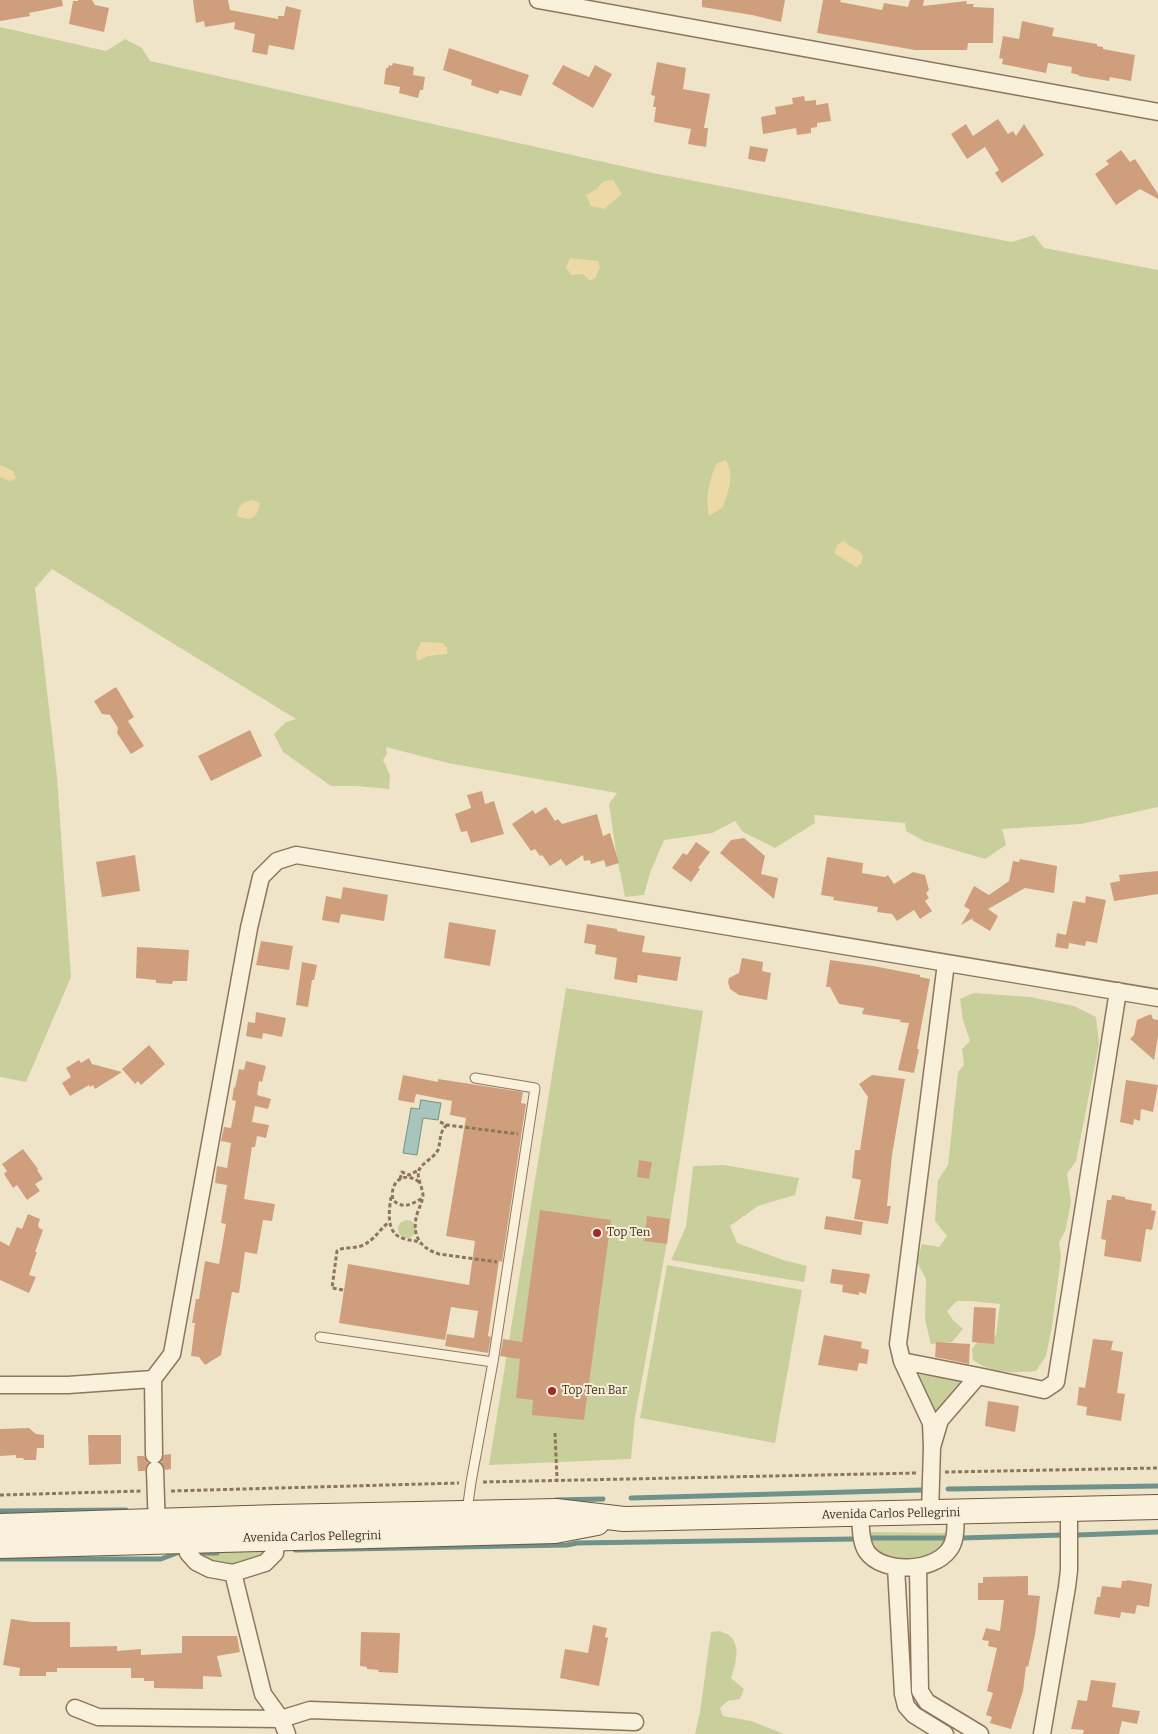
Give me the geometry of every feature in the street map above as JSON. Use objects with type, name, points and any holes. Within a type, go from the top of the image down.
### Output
[{"type":"main road","name":"Avenida Carlos Pellegrini","points":[[0,1546],[157,1532],[278,1527],[466,1523],[555,1531],[624,1519],[1158,1508]]},
{"type":"main road","name":"Avenida Carlos Pellegrini","points":[[0,1526],[157,1532],[185,1541],[278,1527]]},
{"type":"street","points":[[538,0],[1158,112]]},
{"type":"street","points":[[157,1532],[153,1379],[172,1354],[249,928],[261,876],[277,861],[296,855],[1158,998]]},
{"type":"street","points":[[930,1512],[931,1423],[902,1361],[898,1344],[946,963]]},
{"type":"street","points":[[902,1361],[1044,1390],[1056,1382],[1118,991]]},
{"type":"street","points":[[932,1447],[940,1420],[978,1376]]},
{"type":"street","points":[[0,1385],[68,1385],[153,1379]]},
{"type":"street","points":[[1042,1734],[1068,1578],[1069,1509]]},
{"type":"street","points":[[860,1514],[862,1539],[866,1551],[882,1564],[908,1568],[929,1564],[944,1556],[954,1540],[956,1513]]},
{"type":"street","points":[[185,1541],[188,1553],[196,1562],[210,1569],[233,1573],[265,1563],[275,1554],[278,1527]]},
{"type":"street","points":[[896,1567],[903,1694],[906,1706],[914,1715],[945,1734]]},
{"type":"street","points":[[918,1567],[920,1691],[926,1702],[975,1733]]},
{"type":"street","points":[[233,1573],[263,1694],[281,1719],[287,1734]]},
{"type":"street","points":[[75,1708],[98,1717],[281,1719],[310,1710],[635,1722]]},
{"type":"lane","points":[[466,1523],[535,1088],[475,1078]]},
{"type":"lane","points":[[320,1337],[492,1362]]},
{"type":"path","points":[[440,1122],[447,1125],[528,1135]]},
{"type":"path","points":[[422,1198],[413,1204],[404,1206],[393,1200],[392,1186],[400,1179],[419,1170],[438,1150],[441,1132],[447,1125]]},
{"type":"path","points":[[419,1170],[418,1176],[421,1184],[422,1198],[416,1226],[417,1236],[423,1246]]},
{"type":"path","points":[[400,1179],[402,1172],[421,1184]]},
{"type":"path","points":[[392,1194],[389,1222],[391,1228],[398,1236],[416,1241],[439,1254],[508,1263]]},
{"type":"path","points":[[390,1205],[396,1202]]},
{"type":"path","points":[[413,1204],[418,1206],[418,1211]]},
{"type":"path","points":[[343,1290],[332,1288],[337,1251],[368,1243],[389,1222]]},
{"type":"path","points":[[412,1240],[417,1236]]},
{"type":"path","points":[[555,1433],[558,1480]]},
{"type":"path","points":[[0,1495],[471,1482],[1158,1468]]},
{"type":"green space","points":[[0,27],[106,51],[125,39],[142,48],[150,61],[653,173],[1012,242],[1034,235],[1044,248],[1158,270],[1158,807],[1081,824],[1002,829],[1006,845],[985,859],[924,841],[906,831],[905,823],[814,815],[815,823],[775,848],[743,832],[735,821],[712,833],[664,840],[650,873],[644,895],[625,897],[609,804],[617,793],[448,763],[386,747],[387,754],[383,760],[390,775],[389,789],[331,786],[283,752],[274,734],[286,722],[296,719],[52,569],[35,588],[57,777],[71,977],[26,1082],[0,1077]]},
{"type":"green space","name":"Top Ten","points":[[566,988],[703,1011],[666,1248],[635,1417],[631,1459],[489,1465]]},
{"type":"green space","points":[[974,993],[1030,997],[1074,1006],[1096,1017],[1099,1044],[1076,1161],[1067,1174],[1071,1201],[1066,1229],[1059,1243],[1061,1256],[1052,1327],[1046,1356],[1036,1371],[1003,1372],[980,1365],[973,1360],[972,1349],[979,1340],[996,1335],[1000,1304],[957,1301],[947,1311],[963,1329],[952,1342],[931,1344],[925,1320],[926,1279],[917,1262],[922,1244],[939,1247],[947,1236],[935,1221],[938,1180],[948,1165],[958,1072],[964,1065],[962,1049],[970,1041],[963,1020],[960,999]]},
{"type":"green space","points":[[724,1165],[799,1178],[795,1195],[758,1206],[730,1226],[737,1243],[783,1260],[807,1266],[804,1282],[671,1260],[686,1227],[693,1166]]},
{"type":"green space","points":[[407,1220],[413,1223],[416,1229],[413,1235],[407,1238],[401,1235],[398,1229],[401,1223]]},
{"type":"green space","points":[[667,1265],[802,1290],[775,1443],[640,1418]]},
{"type":"green space","points":[[915,1374],[963,1381],[934,1417]]},
{"type":"green space","points":[[871,1532],[947,1533],[948,1539],[933,1557],[893,1561],[874,1552],[868,1537]]},
{"type":"green space","points":[[267,1548],[267,1554],[263,1557],[230,1565],[214,1563],[200,1555],[199,1550]]},
{"type":"green space","points":[[720,1631],[729,1635],[734,1641],[736,1657],[731,1678],[744,1689],[740,1699],[728,1701],[720,1708],[723,1716],[751,1721],[784,1734],[695,1734],[700,1712],[711,1632]]},
{"type":"sand","points":[[613,180],[622,194],[604,209],[591,206],[586,195],[597,189],[602,182]]},
{"type":"sand","points":[[570,258],[598,261],[600,267],[595,279],[589,280],[583,274],[571,275],[566,267]]},
{"type":"sand","points":[[726,460],[730,472],[730,484],[727,495],[723,507],[709,516],[708,489],[711,477],[716,464]]},
{"type":"sand","points":[[0,465],[13,471],[16,478],[10,481],[0,477]]},
{"type":"sand","points":[[253,500],[260,503],[253,517],[246,519],[237,516],[241,505]]},
{"type":"sand","points":[[844,541],[863,555],[861,564],[856,567],[834,553],[838,544]]},
{"type":"sand","points":[[421,642],[443,643],[447,648],[447,654],[428,656],[417,661],[416,652]]},
{"type":"water","points":[[421,1100],[441,1103],[438,1120],[423,1118],[417,1155],[403,1153],[411,1108],[419,1109]]},
{"type":"building","points":[[0,0],[62,0],[63,6],[29,13],[30,16],[0,21]]},
{"type":"building","points":[[92,0],[95,5],[109,8],[104,32],[69,24],[73,1]]},
{"type":"building","points":[[193,0],[228,0],[230,10],[278,19],[278,16],[284,16],[286,6],[301,10],[294,50],[269,45],[267,55],[252,52],[255,34],[234,29],[235,22],[205,27],[204,21],[196,23]]},
{"type":"building","points":[[702,0],[785,0],[781,22],[702,7]]},
{"type":"building","points":[[823,0],[841,0],[840,2],[882,10],[884,3],[908,7],[910,0],[924,0],[923,6],[967,1],[966,4],[974,4],[973,7],[994,8],[993,43],[968,43],[967,50],[915,50],[817,33]]},
{"type":"building","points":[[1022,21],[1054,28],[1052,36],[1097,44],[1097,46],[1103,47],[1103,49],[1135,55],[1131,81],[1110,77],[1109,81],[1079,76],[1071,73],[1072,67],[1048,63],[1046,73],[1002,64],[1003,59],[999,58],[1003,36],[1019,39]]},
{"type":"building","points":[[449,48],[529,75],[521,96],[500,90],[498,94],[471,85],[472,80],[443,70]]},
{"type":"building","points":[[657,62],[686,68],[683,89],[710,94],[704,128],[708,128],[706,147],[688,144],[691,129],[654,122],[656,107],[653,107],[655,96],[651,95]]},
{"type":"building","points":[[393,63],[414,67],[413,75],[425,77],[423,90],[420,90],[418,98],[399,93],[400,87],[384,84],[386,68],[389,65],[392,66]]},
{"type":"building","points":[[563,65],[589,77],[595,65],[612,74],[593,108],[552,84]]},
{"type":"building","points":[[804,96],[805,101],[816,100],[816,105],[828,103],[831,121],[817,123],[817,127],[811,128],[811,133],[797,135],[796,128],[763,134],[761,117],[776,114],[775,107],[793,104],[792,98]]},
{"type":"building","points":[[998,119],[1008,134],[1013,131],[1016,136],[1024,124],[1044,155],[1002,183],[995,173],[999,170],[985,147],[967,159],[951,134],[966,124],[973,136]]},
{"type":"building","points":[[750,146],[768,149],[765,162],[748,159]]},
{"type":"building","points":[[1121,150],[1130,162],[1135,159],[1158,194],[1158,199],[1140,189],[1116,205],[1095,174],[1109,164],[1106,161]]},
{"type":"building","points":[[116,687],[134,717],[128,721],[144,746],[131,754],[117,733],[118,728],[110,715],[102,714],[94,701]]},
{"type":"building","points":[[250,730],[262,756],[211,781],[198,756]]},
{"type":"building","points":[[482,791],[485,804],[494,801],[504,834],[471,843],[467,831],[461,832],[455,814],[471,808],[467,795]]},
{"type":"building","points":[[546,807],[555,821],[558,819],[562,824],[597,814],[603,836],[610,833],[619,863],[606,867],[604,860],[591,864],[590,860],[584,861],[583,855],[566,866],[561,859],[550,866],[535,849],[531,851],[512,824],[533,810],[535,814]]},
{"type":"building","points":[[744,838],[765,856],[761,874],[778,878],[774,899],[720,853],[731,840]]},
{"type":"building","points":[[696,842],[710,852],[698,868],[700,869],[691,882],[672,868],[683,853],[687,855]]},
{"type":"building","points":[[135,855],[140,891],[102,897],[96,862]]},
{"type":"building","points":[[827,857],[863,863],[862,873],[885,877],[888,875],[894,884],[913,872],[925,875],[929,890],[926,893],[929,898],[925,901],[932,911],[920,919],[914,910],[897,921],[892,914],[877,912],[878,907],[833,900],[834,897],[821,895]]},
{"type":"building","points":[[1020,859],[1057,866],[1054,893],[1025,888],[988,909],[998,916],[990,931],[972,920],[973,918],[961,925],[970,910],[964,906],[974,886],[989,895],[1009,881],[1013,861],[1019,862]]},
{"type":"building","points":[[1158,871],[1158,894],[1114,901],[1110,883],[1120,881],[1119,875]]},
{"type":"building","points":[[343,887],[388,895],[384,921],[341,914],[339,923],[322,920],[326,896],[341,899]]},
{"type":"building","points":[[1086,896],[1106,900],[1097,943],[1086,941],[1085,946],[1069,943],[1068,949],[1055,947],[1057,933],[1066,935],[1073,901],[1085,903]]},
{"type":"building","points":[[449,922],[496,930],[490,966],[444,958]]},
{"type":"building","points":[[587,924],[645,936],[642,952],[681,957],[677,981],[638,975],[637,983],[614,979],[617,958],[595,954],[596,945],[584,943]]},
{"type":"building","points":[[261,941],[293,946],[289,970],[256,965]]},
{"type":"building","points":[[137,947],[189,950],[187,981],[173,981],[172,984],[156,983],[156,980],[136,978]]},
{"type":"building","points":[[742,958],[763,962],[762,971],[771,973],[767,1000],[739,995],[730,989],[729,978],[739,973]]},
{"type":"building","points":[[830,960],[873,966],[920,975],[920,977],[930,979],[914,1073],[898,1070],[909,1023],[862,1014],[864,1008],[839,1004],[830,987],[826,987]]},
{"type":"building","points":[[302,962],[317,965],[314,980],[312,980],[308,1007],[296,1005]]},
{"type":"building","points":[[256,1012],[286,1018],[282,1037],[263,1033],[262,1039],[246,1036],[248,1022],[255,1023]]},
{"type":"building","points":[[1151,1014],[1153,1019],[1158,1020],[1158,1036],[1154,1060],[1130,1039],[1134,1035],[1137,1020]]},
{"type":"building","points":[[149,1045],[165,1064],[141,1085],[138,1081],[135,1084],[122,1069]]},
{"type":"building","points":[[89,1058],[92,1064],[122,1072],[95,1089],[93,1085],[90,1087],[89,1085],[70,1096],[62,1083],[71,1077],[66,1068],[79,1060],[81,1063]]},
{"type":"building","points":[[246,1061],[266,1066],[262,1082],[259,1081],[257,1095],[271,1099],[268,1109],[255,1106],[252,1122],[269,1125],[266,1138],[257,1136],[255,1147],[252,1147],[244,1199],[275,1204],[272,1221],[263,1220],[257,1254],[245,1252],[239,1293],[232,1292],[221,1355],[205,1365],[199,1357],[191,1356],[195,1323],[192,1323],[196,1299],[199,1299],[205,1261],[219,1264],[226,1224],[221,1223],[227,1185],[215,1183],[217,1166],[227,1168],[231,1143],[221,1141],[224,1127],[231,1128],[236,1101],[232,1100],[234,1087],[239,1069],[244,1070]]},
{"type":"building","points":[[403,1075],[438,1082],[438,1079],[523,1092],[521,1103],[526,1104],[502,1262],[499,1261],[488,1336],[491,1337],[488,1353],[445,1346],[447,1334],[474,1338],[478,1311],[451,1307],[445,1340],[339,1323],[348,1264],[469,1285],[475,1241],[446,1236],[466,1118],[450,1115],[452,1101],[416,1094],[414,1103],[398,1100]]},
{"type":"building","points":[[872,1075],[905,1079],[892,1155],[887,1206],[891,1206],[888,1224],[854,1219],[861,1180],[852,1178],[855,1150],[860,1150],[868,1097],[859,1084]]},
{"type":"building","points":[[1126,1080],[1158,1085],[1153,1112],[1141,1109],[1140,1121],[1134,1119],[1133,1125],[1120,1122]]},
{"type":"building","points":[[23,1149],[43,1179],[35,1184],[40,1191],[27,1200],[17,1185],[13,1188],[4,1174],[7,1171],[2,1164]]},
{"type":"building","points":[[639,1160],[652,1162],[649,1179],[637,1177]]},
{"type":"building","points":[[1112,1195],[1152,1204],[1151,1210],[1156,1211],[1152,1230],[1146,1229],[1141,1262],[1104,1256],[1106,1240],[1101,1239],[1107,1200],[1111,1200]]},
{"type":"building","points":[[540,1210],[611,1220],[584,1420],[532,1415],[533,1400],[516,1398],[520,1359],[500,1356],[503,1339],[522,1342]]},
{"type":"building","points":[[28,1214],[40,1219],[38,1225],[43,1230],[29,1275],[36,1277],[29,1293],[0,1280],[0,1241],[9,1246],[17,1227],[22,1229]]},
{"type":"building","points":[[647,1216],[670,1219],[667,1244],[644,1241]]},
{"type":"building","points":[[826,1216],[863,1222],[861,1235],[824,1229]]},
{"type":"building","points":[[832,1269],[870,1274],[866,1294],[859,1292],[859,1295],[842,1292],[843,1285],[830,1283]]},
{"type":"building","points":[[974,1307],[996,1308],[994,1344],[972,1342]]},
{"type":"building","points":[[824,1335],[862,1342],[861,1348],[869,1350],[867,1364],[859,1363],[857,1371],[818,1365]]},
{"type":"building","points":[[1093,1339],[1113,1341],[1111,1350],[1123,1352],[1117,1393],[1125,1394],[1121,1421],[1086,1415],[1087,1407],[1077,1405],[1079,1387],[1085,1388]]},
{"type":"building","points":[[936,1342],[970,1344],[969,1364],[935,1357]]},
{"type":"building","points":[[988,1401],[1019,1406],[1015,1432],[985,1426]]},
{"type":"building","points":[[29,1428],[36,1434],[44,1435],[44,1448],[37,1448],[36,1460],[16,1458],[16,1455],[0,1456],[0,1429]]},
{"type":"building","points":[[88,1435],[121,1435],[121,1464],[89,1465]]},
{"type":"building","points":[[171,1454],[171,1469],[165,1470],[161,1462],[164,1455]]},
{"type":"building","points":[[137,1456],[144,1456],[148,1463],[145,1471],[138,1471]]},
{"type":"building","points":[[1028,1576],[1028,1595],[1040,1596],[1035,1635],[1028,1667],[1026,1666],[1023,1691],[1011,1729],[990,1723],[992,1717],[986,1715],[993,1693],[987,1691],[997,1648],[988,1646],[989,1641],[982,1640],[986,1628],[1000,1631],[1004,1600],[978,1600],[978,1583],[983,1583],[983,1577]]},
{"type":"building","points":[[1122,1581],[1152,1584],[1149,1607],[1137,1605],[1135,1614],[1121,1612],[1120,1618],[1094,1614],[1097,1597],[1100,1597],[1102,1586],[1121,1588]]},
{"type":"building","points":[[11,1619],[32,1622],[70,1622],[70,1647],[117,1646],[117,1651],[141,1649],[141,1655],[182,1653],[182,1636],[237,1636],[240,1652],[217,1656],[222,1677],[203,1676],[203,1689],[154,1688],[154,1681],[144,1681],[144,1678],[131,1678],[131,1668],[57,1668],[57,1672],[46,1672],[46,1676],[19,1676],[20,1668],[3,1665]]},
{"type":"building","points":[[593,1625],[607,1628],[605,1637],[608,1638],[599,1686],[560,1678],[565,1649],[588,1653]]},
{"type":"building","points":[[361,1632],[400,1633],[398,1673],[378,1672],[379,1670],[360,1666]]},
{"type":"building","points":[[1091,1680],[1116,1683],[1112,1707],[1140,1711],[1137,1724],[1122,1721],[1119,1734],[1083,1734],[1084,1730],[1071,1729],[1078,1700],[1087,1701]]},
{"type":"waterway","points":[[948,1489],[1158,1486]]},
{"type":"waterway","points":[[631,1498],[921,1490]]},
{"type":"waterway","points":[[556,1500],[603,1499]]},
{"type":"waterway","points":[[0,1511],[126,1510]]},
{"type":"waterway","points":[[1077,1535],[1158,1532]]},
{"type":"waterway","points":[[962,1538],[1062,1535]]},
{"type":"waterway","points":[[872,1538],[945,1538]]},
{"type":"waterway","points":[[295,1550],[854,1539]]},
{"type":"waterway","points":[[0,1559],[161,1559],[177,1553]]},
{"type":"waterway","points":[[201,1553],[217,1553]]},
{"type":"place","name":"Top Ten","points":[[597,1233]]},
{"type":"place","name":"Top Ten Bar","points":[[552,1391]]}]
